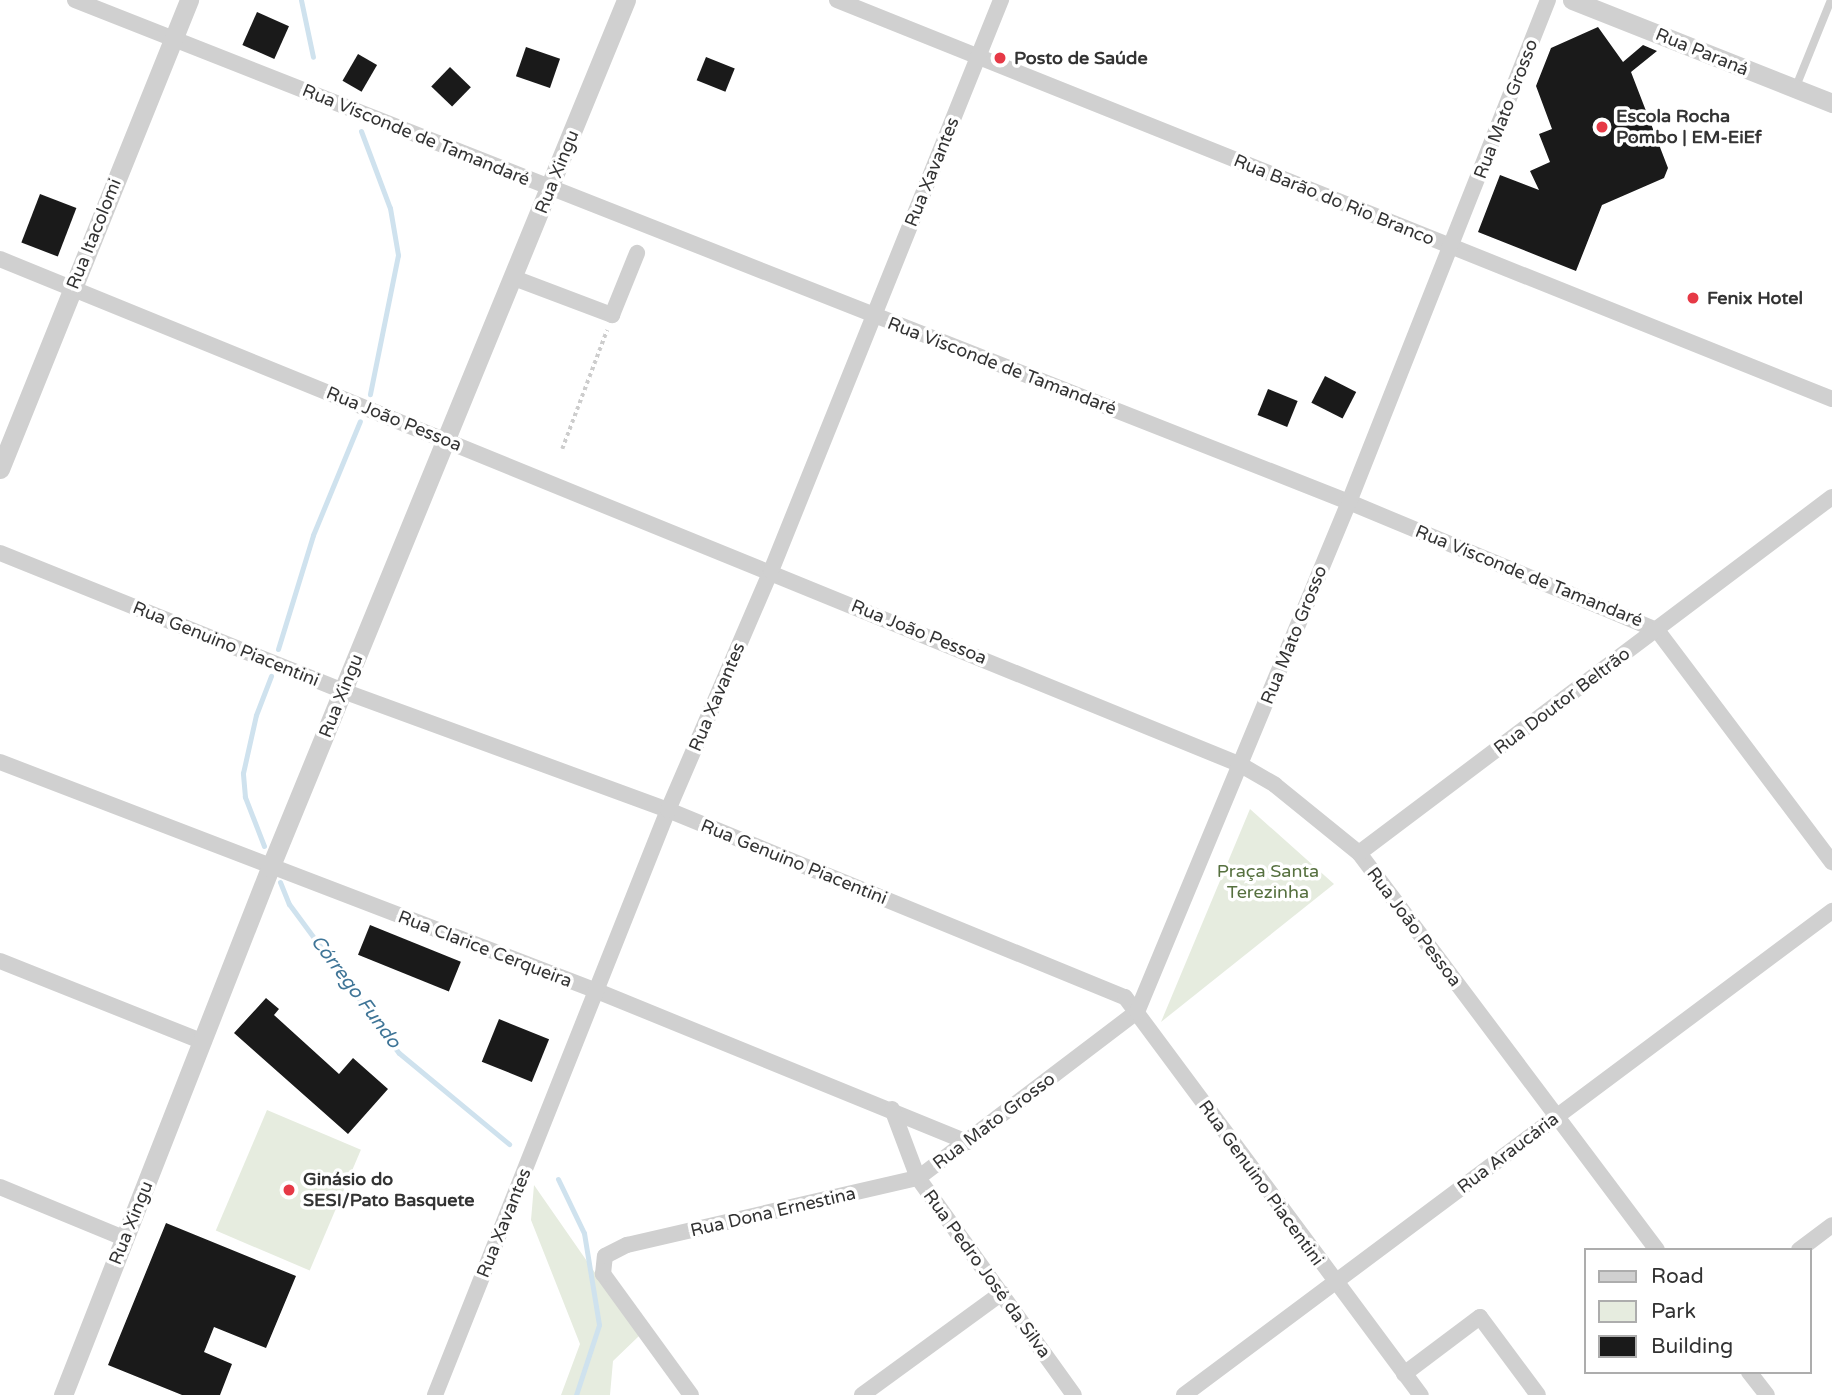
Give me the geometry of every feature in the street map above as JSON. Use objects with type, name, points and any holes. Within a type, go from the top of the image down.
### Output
[{"type":"street","name":"Rua Visconde de Tamandaré","points":[[75,0],[1349,502],[1657,630],[1832,862]]},
{"type":"street","name":"Rua Itacolomi","points":[[0,469],[189,0]]},
{"type":"street","name":"Rua Xingu","points":[[63,1395],[204,1042],[270,868],[626,0]]},
{"type":"street","name":"Rua Barão do Rio Branco","points":[[836,0],[1832,399]]},
{"type":"street","name":"Rua Xavantes","points":[[435,1395],[668,810],[771,571],[1001,0]]},
{"type":"street","name":"Rua Mato Grosso","points":[[918,1178],[1137,1012],[1349,502],[1548,0]]},
{"type":"street","name":"Rua Paraná","points":[[1572,0],[1832,103]]},
{"type":"street","points":[[514,278],[612,315],[637,253]]},
{"type":"street","name":"Rua João Pessoa","points":[[0,259],[771,571],[1241,765],[1320,818],[1359,853],[1655,1248]]},
{"type":"street","name":"Rua Doutor Beltrão","points":[[1359,853],[1832,497]]},
{"type":"street","name":"Rua Genuino Piacentini","points":[[0,553],[343,691],[668,810],[1125,997],[1334,1282],[1421,1395]]},
{"type":"street","name":"Rua Clarice Cerqueira","points":[[0,762],[270,868],[597,991],[892,1109],[967,1142]]},
{"type":"street","name":"Rua Araucária","points":[[1184,1395],[1832,911]]},
{"type":"street","points":[[0,961],[204,1042]]},
{"type":"street","name":"Rua Pedro José da Silva","points":[[892,1109],[918,1178],[1074,1395]]},
{"type":"street","name":"Rua Dona Ernestina","points":[[691,1395],[603,1274],[605,1256],[627,1245],[918,1178]]},
{"type":"street","points":[[0,1187],[124,1238]]},
{"type":"street","points":[[1802,1248],[1832,1225]]},
{"type":"street","points":[[862,1395],[1002,1293]]},
{"type":"street","points":[[1404,1374],[1480,1317],[1538,1395]]},
{"type":"street","points":[[1751,1374],[1767,1395]]},
{"type":"lane","points":[[1795,89],[1831,0]]},
{"type":"path","points":[[562,449],[612,315]]},
{"type":"green space","name":"Praça Santa Terezinha","points":[[1250,809],[1334,884],[1161,1022]]},
{"type":"green space","name":"Ginásio do SESI/Pato Basquete","points":[[267,1110],[361,1150],[310,1270],[216,1231]]},
{"type":"green space","points":[[534,1185],[639,1336],[613,1361],[610,1395],[561,1395],[580,1344],[531,1220]]},
{"type":"building","points":[[257,12],[289,26],[274,59],[242,45]]},
{"type":"building","name":"Escola Rocha Pombo | EM-EiEf","points":[[1598,27],[1623,62],[1643,45],[1657,51],[1631,72],[1668,168],[1664,178],[1602,205],[1576,271],[1478,232],[1500,175],[1539,190],[1530,171],[1550,162],[1539,134],[1552,129],[1536,86],[1551,48]]},
{"type":"building","points":[[526,47],[560,59],[550,88],[516,76]]},
{"type":"building","points":[[358,54],[377,65],[362,92],[342,81]]},
{"type":"building","points":[[706,57],[735,69],[725,92],[697,80]]},
{"type":"building","points":[[450,67],[471,87],[452,107],[431,86]]},
{"type":"building","points":[[40,194],[76,208],[58,257],[21,243]]},
{"type":"building","points":[[1325,376],[1356,392],[1343,419],[1311,403]]},
{"type":"building","points":[[1268,389],[1298,401],[1287,427],[1258,415]]},
{"type":"building","points":[[370,925],[461,962],[449,991],[358,955]]},
{"type":"building","points":[[266,998],[279,1009],[274,1015],[339,1074],[353,1058],[388,1089],[348,1134],[234,1033]]},
{"type":"building","points":[[499,1019],[549,1039],[532,1082],[482,1062]]},
{"type":"building","points":[[166,1223],[296,1276],[266,1348],[214,1327],[204,1352],[232,1364],[220,1395],[182,1395],[108,1365]]},
{"type":"waterway","points":[[301,0],[313,57]]},
{"type":"waterway","name":"Córrego Fundo","points":[[361,131],[390,208],[398,255],[370,394]]},
{"type":"waterway","name":"Córrego Fundo","points":[[278,649],[313,535],[360,421]]},
{"type":"waterway","name":"Córrego Fundo","points":[[264,846],[245,797],[243,773],[256,715],[271,676]]},
{"type":"waterway","name":"Córrego Fundo","points":[[280,882],[289,904],[399,1053],[509,1144]]},
{"type":"waterway","name":"Córrego Fundo","points":[[558,1179],[584,1233],[599,1325],[576,1395]]},
{"type":"place","name":"Posto de Saúde","points":[[1000,58]]},
{"type":"place","name":"Escola Rocha Pombo | EM-EiEf","points":[[1602,127]]},
{"type":"place","name":"Fenix Hotel","points":[[1693,298]]},
{"type":"place","name":"Ginásio do SESI/Pato Basquete","points":[[289,1190]]}]
